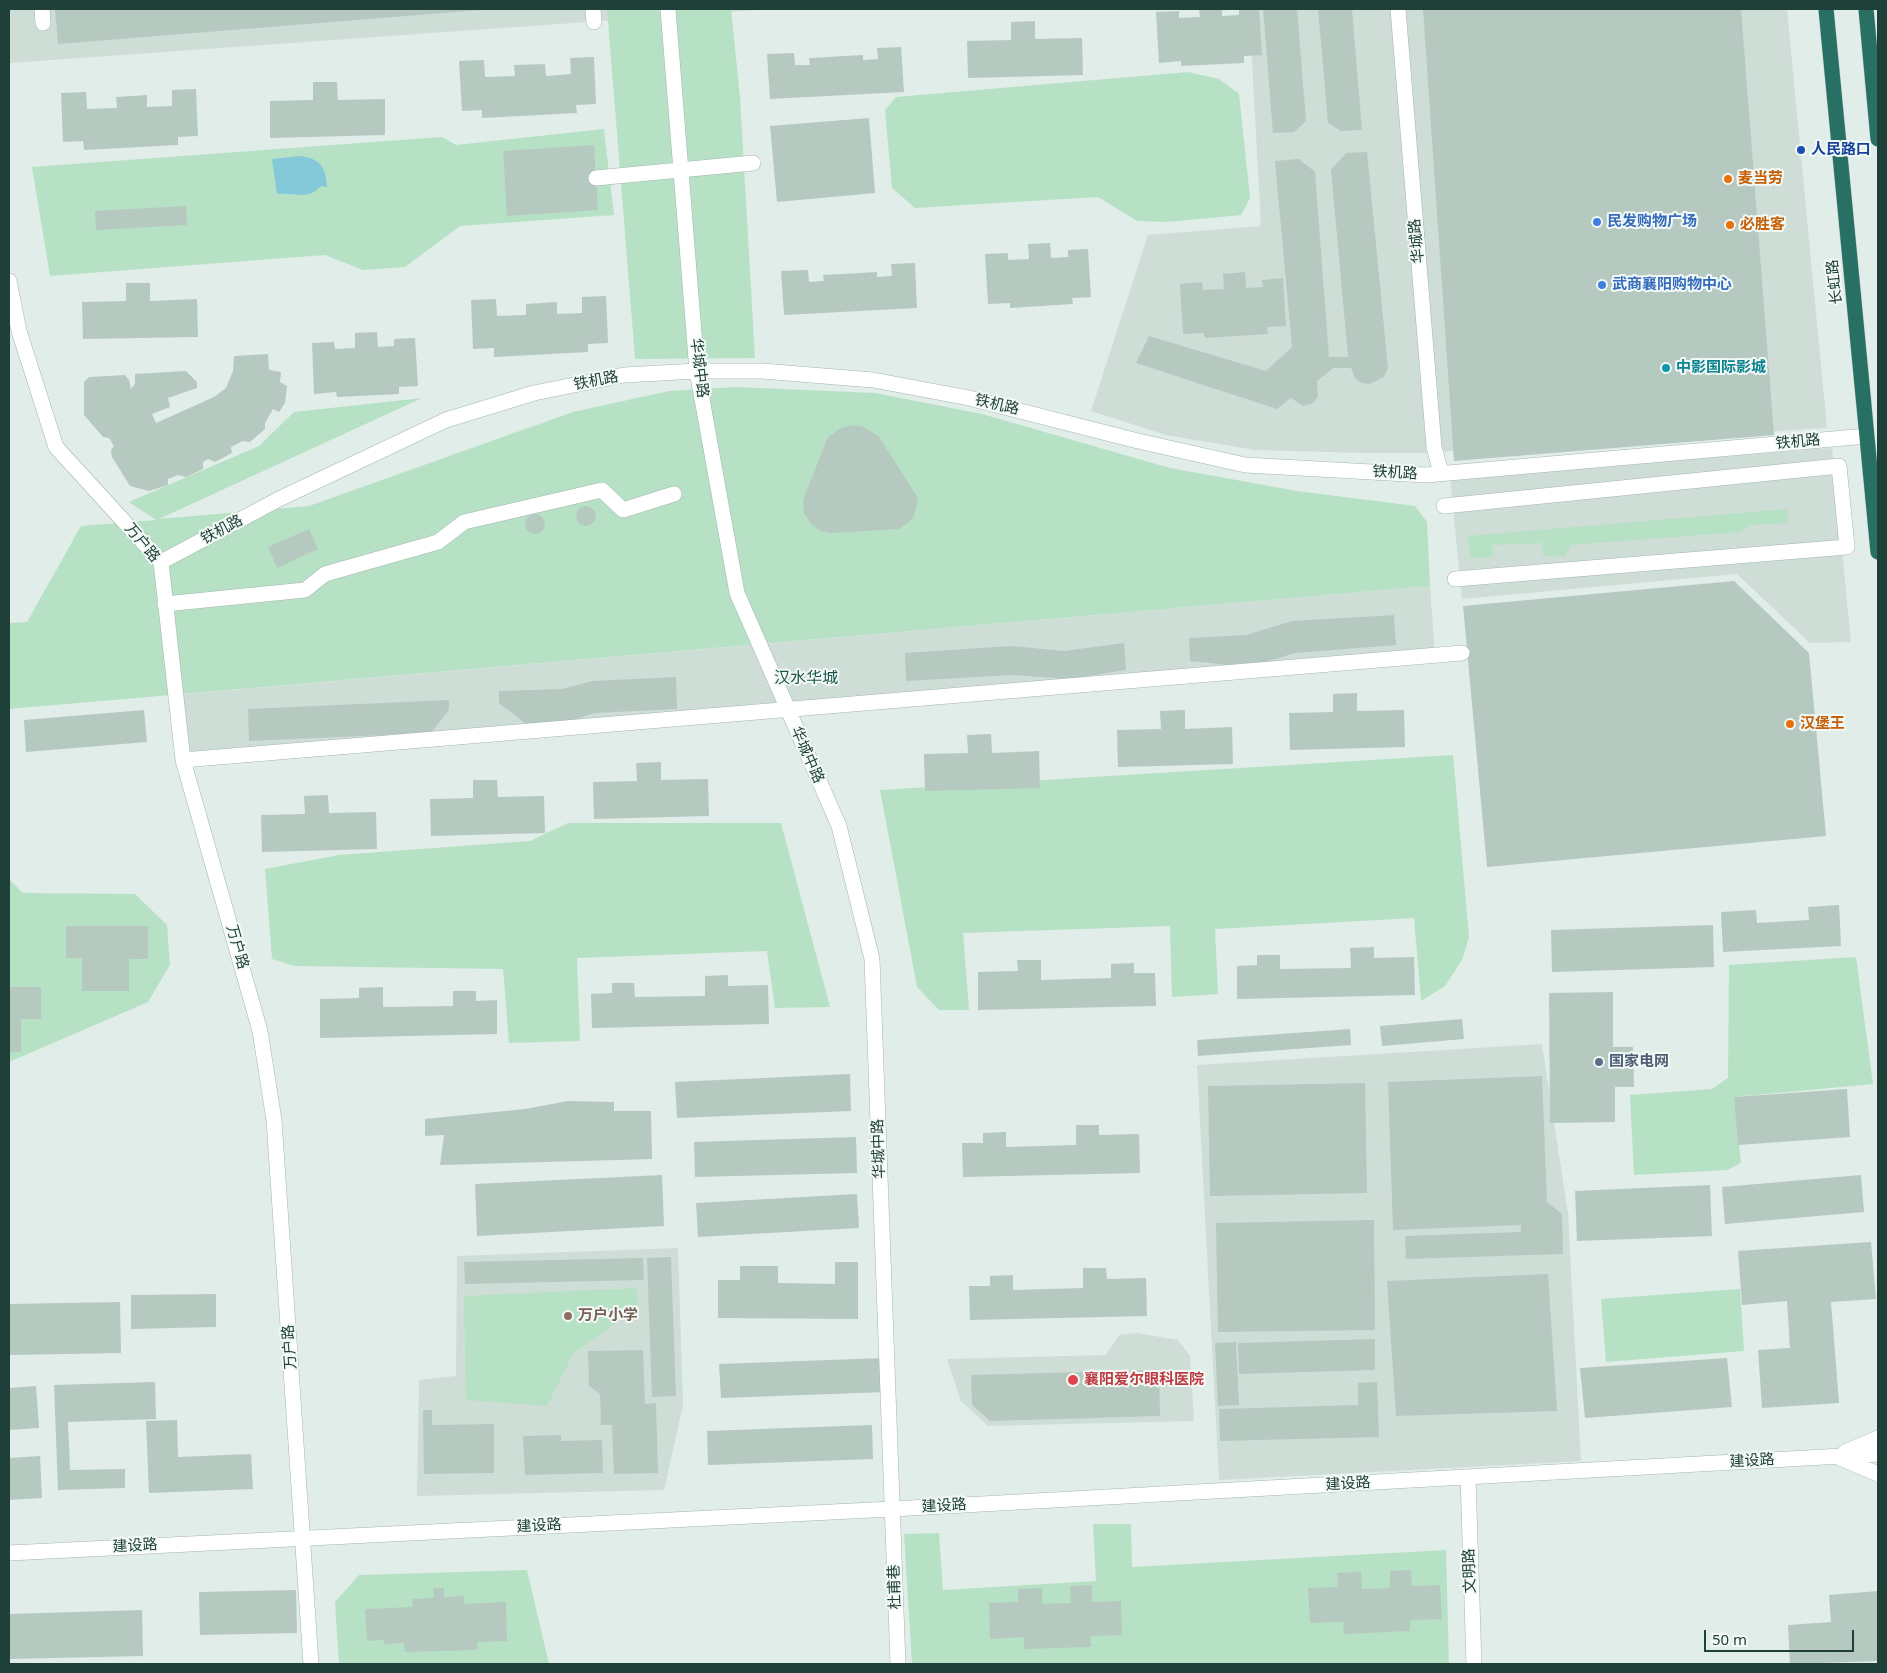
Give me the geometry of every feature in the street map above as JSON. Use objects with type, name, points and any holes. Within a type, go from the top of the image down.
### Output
[{"type":"highway","name":"长虹路","points":[[1826,9],[1878,552]]},
{"type":"highway","points":[[1866,9],[1878,139]]},
{"type":"street","name":"华城中路","points":[[668,9],[697,371],[737,593],[839,826],[872,959],[892,1509]]},
{"type":"street","name":"华城路","points":[[1398,9],[1413,120],[1434,447],[1441,472]]},
{"type":"street","points":[[596,178],[753,163]]},
{"type":"street","name":"万户路","points":[[9,281],[19,331],[56,447],[160,562],[183,760],[260,1031],[274,1120],[304,1538],[311,1664]]},
{"type":"street","name":"铁机路","points":[[160,562],[279,499],[446,420],[534,393],[614,377],[697,371],[762,371],[873,380],[969,398],[1138,441],[1245,465],[1426,474],[1867,436]]},
{"type":"street","points":[[1444,506],[1839,466],[1847,548],[1455,579]]},
{"type":"street","points":[[164,604],[305,590],[325,574],[438,542],[464,522],[545,501],[602,490],[623,510],[674,494]]},
{"type":"street","points":[[183,760],[1462,653]]},
{"type":"street","points":[[1836,1457],[1878,1438]]},
{"type":"street","name":"建设路","points":[[9,1553],[892,1509],[1878,1454]]},
{"type":"street","points":[[1836,1457],[1878,1474]]},
{"type":"street","name":"文明路","points":[[1468,1477],[1474,1664]]},
{"type":"street","name":"杜甫巷","points":[[892,1509],[898,1664]]},
{"type":"shaded area","points":[[9,9],[771,9],[9,63]]},
{"type":"shaded area","points":[[1249,9],[1787,9],[1827,428],[1420,453],[1365,453],[1255,450],[1166,435],[1091,411],[1148,235],[1261,226]]},
{"type":"shaded area","points":[[1832,448],[1851,642],[1810,643],[1737,574],[1462,599],[1450,478]]},
{"type":"shaded area","points":[[1430,586],[1435,656],[183,760],[175,695]]},
{"type":"shaded area","points":[[1542,1044],[1568,1213],[1581,1461],[1219,1480],[1197,1065]]},
{"type":"shaded area","name":"万户小学","points":[[678,1248],[683,1405],[664,1490],[417,1496],[419,1380],[456,1376],[457,1256]]},
{"type":"shaded area","name":"襄阳爱尔眼科医院","points":[[1137,1333],[1178,1340],[1190,1356],[1194,1421],[988,1426],[961,1401],[947,1359],[1106,1355],[1119,1335]]},
{"type":"green space","points":[[607,9],[731,9],[740,97],[755,358],[635,359]]},
{"type":"green space","points":[[1188,72],[1219,79],[1239,94],[1250,198],[1241,215],[1167,222],[1137,221],[1098,197],[915,208],[892,188],[885,110],[896,97]]},
{"type":"green space","points":[[604,129],[614,215],[460,226],[405,267],[363,270],[325,255],[50,276],[32,167],[442,137],[456,145]]},
{"type":"green space","points":[[736,387],[875,393],[982,414],[1170,468],[1297,491],[1415,506],[1427,522],[1430,586],[9,709],[9,623],[27,622],[81,526],[156,520],[129,502],[259,446],[294,412],[422,398],[159,519],[309,506],[573,412],[669,391]]},
{"type":"green space","points":[[1787,509],[1788,523],[1751,525],[1740,532],[1571,545],[1564,557],[1543,556],[1542,543],[1492,545],[1493,557],[1470,558],[1468,536]]},
{"type":"green space","points":[[1453,755],[1469,937],[1462,960],[1445,986],[1421,1001],[1414,918],[1215,929],[1218,994],[1172,997],[1170,926],[963,933],[969,1010],[939,1010],[917,987],[880,790]]},
{"type":"green space","points":[[568,823],[781,823],[830,1007],[775,1008],[767,951],[577,958],[580,1041],[509,1043],[503,969],[295,966],[272,959],[265,869],[339,855],[530,841]]},
{"type":"green space","points":[[9,879],[23,893],[135,894],[167,925],[170,965],[148,1002],[9,1062]]},
{"type":"green space","points":[[1856,957],[1873,1084],[1734,1097],[1741,1163],[1727,1170],[1634,1175],[1630,1095],[1712,1089],[1728,1078],[1729,965]]},
{"type":"green space","points":[[637,1288],[638,1315],[623,1318],[573,1354],[547,1406],[466,1400],[464,1296]]},
{"type":"green space","points":[[1740,1289],[1744,1351],[1606,1362],[1601,1299]]},
{"type":"green space","points":[[1093,1524],[1131,1524],[1132,1567],[1446,1550],[1449,1664],[912,1664],[904,1534],[939,1533],[943,1590],[1096,1581]]},
{"type":"green space","points":[[527,1570],[549,1664],[339,1664],[335,1602],[359,1575]]},
{"type":"water","points":[[301,156],[318,162],[324,170],[327,187],[321,186],[316,191],[306,195],[277,194],[272,159]]},
{"type":"building","points":[[55,9],[481,9],[481,10],[58,44]]},
{"type":"building","points":[[1199,9],[1222,9],[1222,16],[1239,15],[1239,9],[1259,9],[1262,55],[1244,56],[1244,63],[1181,66],[1181,61],[1159,63],[1156,12],[1179,11],[1179,18],[1200,17]]},
{"type":"building","points":[[1263,9],[1297,9],[1306,121],[1294,132],[1273,133]]},
{"type":"building","points":[[1318,9],[1352,9],[1362,130],[1341,131],[1328,123]]},
{"type":"building","name":"民发购物广场","points":[[1423,9],[1741,9],[1774,435],[1454,461]]},
{"type":"building","points":[[1035,21],[1035,39],[1082,38],[1083,75],[968,78],[967,41],[1011,40],[1011,22]]},
{"type":"building","points":[[901,47],[904,92],[770,99],[767,54],[794,53],[795,65],[810,65],[809,58],[863,55],[863,60],[878,59],[877,48]]},
{"type":"building","points":[[594,57],[596,104],[576,105],[577,113],[482,118],[482,110],[462,111],[459,61],[484,60],[485,77],[515,76],[514,65],[545,64],[546,76],[571,74],[570,58]]},
{"type":"building","points":[[313,82],[337,82],[338,100],[385,99],[385,135],[270,138],[270,101],[313,100]]},
{"type":"building","points":[[196,89],[198,136],[178,137],[178,145],[84,150],[83,141],[63,142],[61,93],[86,92],[87,109],[117,108],[116,97],[147,95],[147,107],[172,106],[172,90]]},
{"type":"building","points":[[869,118],[875,193],[777,202],[770,126]]},
{"type":"building","points":[[594,145],[598,210],[507,216],[503,151]]},
{"type":"building","points":[[1367,152],[1388,368],[1384,377],[1370,384],[1361,383],[1355,378],[1351,368],[1333,368],[1317,381],[1318,397],[1313,403],[1303,406],[1291,398],[1277,409],[1136,363],[1149,336],[1266,371],[1292,347],[1275,161],[1299,159],[1315,172],[1329,357],[1348,357],[1331,170],[1346,153]]},
{"type":"building","points":[[186,206],[187,225],[96,230],[95,211]]},
{"type":"building","points":[[1050,243],[1051,258],[1068,257],[1068,250],[1088,249],[1091,297],[1072,298],[1073,304],[1010,308],[1010,303],[988,304],[985,254],[1008,253],[1008,260],[1029,259],[1028,244]]},
{"type":"building","points":[[915,263],[917,308],[784,315],[781,271],[808,270],[809,282],[824,281],[823,275],[877,272],[877,277],[892,276],[891,264]]},
{"type":"building","points":[[1245,272],[1246,288],[1263,287],[1262,280],[1283,278],[1286,326],[1267,327],[1268,334],[1205,338],[1204,333],[1183,334],[1180,284],[1202,282],[1203,290],[1224,289],[1223,274]]},
{"type":"building","points":[[126,283],[150,283],[150,301],[197,299],[198,337],[83,339],[82,302],[126,301]]},
{"type":"building","points":[[606,296],[608,343],[588,344],[588,352],[494,357],[494,348],[473,349],[471,300],[496,299],[497,316],[526,315],[526,304],[557,302],[557,314],[582,313],[582,297]]},
{"type":"building","points":[[377,332],[378,347],[394,346],[394,339],[415,338],[418,386],[399,387],[399,394],[337,397],[336,392],[314,394],[312,343],[334,342],[335,349],[355,348],[355,333]]},
{"type":"building","points":[[268,354],[269,370],[281,372],[280,382],[287,386],[285,403],[279,412],[273,409],[265,423],[265,429],[250,442],[243,441],[231,447],[232,453],[215,462],[208,459],[203,462],[203,469],[186,477],[178,475],[168,479],[168,485],[149,491],[130,486],[112,457],[111,450],[114,446],[109,438],[103,437],[84,415],[84,382],[89,377],[125,375],[129,380],[131,389],[135,384],[135,374],[186,371],[197,382],[197,388],[168,398],[170,407],[152,414],[156,423],[214,397],[226,388],[233,371],[234,356]]},
{"type":"building","points":[[853,425],[864,427],[879,437],[918,498],[914,516],[899,529],[830,533],[821,531],[811,524],[804,513],[803,500],[828,437],[841,428]]},
{"type":"building","points":[[586,506],[593,509],[596,516],[593,523],[586,526],[579,523],[576,516],[579,509]]},
{"type":"building","points":[[535,514],[542,517],[545,524],[542,531],[535,534],[528,531],[525,524],[528,517]]},
{"type":"building","points":[[309,529],[318,549],[277,568],[268,547]]},
{"type":"building","points":[[1734,581],[1809,653],[1826,836],[1487,867],[1463,606]]},
{"type":"building","points":[[1394,615],[1396,645],[1295,653],[1249,667],[1190,661],[1189,638],[1246,635],[1292,621]]},
{"type":"building","points":[[1124,643],[1126,670],[1069,679],[1011,675],[906,681],[905,653],[1011,646],[1064,651]]},
{"type":"building","points":[[676,677],[677,709],[595,713],[566,722],[525,723],[499,703],[499,691],[562,689],[593,681]]},
{"type":"building","points":[[1357,693],[1357,711],[1404,710],[1405,747],[1290,750],[1289,713],[1333,712],[1333,694]]},
{"type":"building","points":[[449,700],[449,710],[431,733],[249,741],[248,709]]},
{"type":"building","points":[[144,710],[147,742],[26,752],[24,720]]},
{"type":"building","points":[[1185,710],[1185,729],[1232,727],[1233,764],[1118,767],[1117,730],[1161,729],[1160,711]]},
{"type":"building","points":[[991,734],[992,753],[1039,751],[1040,788],[925,791],[924,754],[968,753],[967,735]]},
{"type":"building","points":[[661,762],[661,780],[708,779],[709,816],[594,819],[593,782],[637,781],[636,763]]},
{"type":"building","points":[[473,780],[497,780],[498,797],[544,796],[545,833],[431,836],[430,799],[473,798]]},
{"type":"building","points":[[328,795],[329,813],[376,812],[377,849],[262,852],[261,815],[305,814],[304,796]]},
{"type":"building","points":[[1839,905],[1841,946],[1723,952],[1721,912],[1756,910],[1757,923],[1809,920],[1808,907]]},
{"type":"building","points":[[1713,925],[1714,967],[1552,972],[1551,930]]},
{"type":"building","points":[[66,926],[148,926],[148,959],[129,959],[129,991],[82,991],[82,958],[66,958]]},
{"type":"building","points":[[1374,947],[1374,958],[1414,957],[1415,995],[1237,999],[1237,966],[1257,965],[1257,955],[1280,955],[1280,969],[1351,968],[1350,948]]},
{"type":"building","points":[[1017,960],[1041,960],[1041,980],[1111,978],[1111,964],[1134,963],[1134,973],[1155,973],[1156,1006],[978,1010],[978,972],[1018,971]]},
{"type":"building","points":[[728,975],[728,986],[768,985],[769,1024],[592,1028],[591,994],[612,993],[612,983],[634,983],[635,997],[705,996],[705,976]]},
{"type":"building","points":[[9,987],[41,987],[41,1019],[21,1019],[21,1052],[9,1052]]},
{"type":"building","points":[[383,987],[383,1007],[453,1006],[453,991],[476,991],[476,1001],[497,1000],[497,1034],[320,1038],[320,999],[359,998],[359,988]]},
{"type":"building","points":[[1613,992],[1613,1047],[1633,1047],[1634,1087],[1615,1087],[1615,1122],[1550,1123],[1549,993]]},
{"type":"building","points":[[1462,1019],[1464,1039],[1382,1046],[1380,1026]]},
{"type":"building","points":[[1350,1029],[1351,1045],[1198,1056],[1197,1040]]},
{"type":"building","points":[[850,1074],[851,1111],[677,1118],[675,1082]]},
{"type":"building","points":[[1542,1076],[1547,1202],[1562,1214],[1563,1254],[1406,1259],[1405,1236],[1521,1232],[1521,1225],[1393,1230],[1388,1082]]},
{"type":"building","points":[[1365,1083],[1367,1193],[1210,1196],[1208,1086]]},
{"type":"building","points":[[1847,1089],[1850,1137],[1738,1145],[1734,1097]]},
{"type":"building","points":[[568,1101],[614,1102],[614,1111],[651,1111],[652,1159],[440,1165],[444,1135],[425,1136],[425,1119],[525,1109]]},
{"type":"building","points":[[1076,1125],[1099,1125],[1099,1135],[1139,1134],[1140,1173],[963,1177],[962,1143],[983,1143],[983,1133],[1006,1132],[1006,1147],[1076,1145]]},
{"type":"building","points":[[856,1137],[857,1173],[695,1177],[694,1142]]},
{"type":"building","points":[[662,1175],[664,1226],[477,1236],[475,1184]]},
{"type":"building","points":[[1861,1175],[1864,1212],[1725,1224],[1722,1187]]},
{"type":"building","points":[[1710,1185],[1712,1236],[1577,1241],[1575,1191]]},
{"type":"building","points":[[857,1194],[859,1228],[698,1237],[696,1203]]},
{"type":"building","points":[[1374,1220],[1375,1330],[1218,1332],[1216,1223]]},
{"type":"building","points":[[1871,1242],[1876,1299],[1831,1302],[1839,1403],[1762,1408],[1758,1350],[1790,1348],[1787,1301],[1742,1305],[1738,1251]]},
{"type":"building","points":[[671,1257],[676,1396],[652,1397],[647,1258]]},
{"type":"building","points":[[643,1258],[644,1280],[465,1284],[464,1262]]},
{"type":"building","points":[[835,1262],[858,1262],[858,1319],[718,1318],[718,1280],[740,1280],[740,1266],[778,1266],[778,1283],[835,1284]]},
{"type":"building","points":[[1083,1268],[1106,1268],[1107,1279],[1146,1278],[1147,1316],[970,1320],[969,1286],[990,1286],[990,1276],[1013,1275],[1013,1290],[1083,1288]]},
{"type":"building","points":[[1548,1274],[1557,1411],[1396,1416],[1387,1281]]},
{"type":"building","points":[[216,1294],[216,1327],[131,1329],[131,1295]]},
{"type":"building","points":[[120,1302],[121,1353],[9,1355],[9,1304]]},
{"type":"building","points":[[1375,1339],[1375,1370],[1239,1374],[1238,1343]]},
{"type":"building","points":[[1236,1342],[1239,1405],[1218,1406],[1215,1343]]},
{"type":"building","points":[[643,1350],[645,1404],[656,1403],[658,1473],[614,1474],[612,1425],[601,1425],[600,1394],[589,1386],[588,1351]]},
{"type":"building","points":[[885,1358],[886,1392],[721,1398],[719,1364]]},
{"type":"building","points":[[1727,1358],[1732,1407],[1585,1418],[1580,1368]]},
{"type":"building","name":"襄阳爱尔眼科医院","points":[[1159,1370],[1160,1416],[990,1421],[972,1405],[971,1375]]},
{"type":"building","points":[[155,1382],[156,1419],[68,1422],[70,1470],[125,1469],[125,1488],[58,1490],[54,1385]]},
{"type":"building","points":[[1377,1382],[1379,1437],[1220,1441],[1219,1409],[1358,1405],[1358,1383]]},
{"type":"building","points":[[36,1386],[39,1428],[9,1430],[9,1388]]},
{"type":"building","points":[[423,1410],[432,1410],[432,1425],[494,1424],[494,1473],[424,1474]]},
{"type":"building","points":[[177,1420],[178,1457],[251,1454],[253,1489],[149,1493],[146,1421]]},
{"type":"building","points":[[872,1425],[873,1459],[708,1465],[707,1431]]},
{"type":"building","points":[[561,1435],[561,1441],[602,1440],[603,1473],[525,1475],[523,1436]]},
{"type":"building","points":[[40,1456],[42,1498],[9,1500],[9,1458]]},
{"type":"building","points":[[1411,1570],[1412,1586],[1440,1585],[1442,1619],[1410,1620],[1410,1631],[1344,1634],[1343,1622],[1310,1623],[1308,1588],[1338,1587],[1337,1573],[1361,1572],[1362,1589],[1390,1588],[1390,1571]]},
{"type":"building","points":[[1092,1585],[1092,1602],[1121,1601],[1122,1635],[1090,1636],[1091,1647],[1024,1649],[1024,1637],[990,1639],[989,1603],[1018,1602],[1018,1589],[1042,1588],[1042,1604],[1071,1603],[1070,1586]]},
{"type":"building","points":[[433,1588],[444,1588],[444,1597],[464,1596],[464,1604],[506,1602],[507,1641],[477,1642],[477,1650],[405,1652],[404,1643],[384,1644],[384,1640],[367,1641],[365,1609],[413,1607],[412,1599],[434,1598]]},
{"type":"building","points":[[296,1590],[297,1633],[200,1635],[199,1592]]},
{"type":"building","points":[[1878,1591],[1878,1661],[1790,1664],[1788,1625],[1831,1622],[1829,1595]]},
{"type":"building","points":[[142,1610],[143,1656],[9,1659],[9,1614]]},
{"type":"place","name":"人民路口","points":[[1801,150]]},
{"type":"place","name":"麦当劳","points":[[1728,179]]},
{"type":"place","name":"民发购物广场","points":[[1597,222]]},
{"type":"place","name":"必胜客","points":[[1730,225]]},
{"type":"place","name":"武商襄阳购物中心","points":[[1602,285]]},
{"type":"place","name":"中影国际影城","points":[[1666,368]]},
{"type":"place","name":"汉堡王","points":[[1790,724]]},
{"type":"place","name":"国家电网","points":[[1599,1062]]},
{"type":"place","name":"万户小学","points":[[568,1316]]},
{"type":"place","name":"襄阳爱尔眼科医院","points":[[1073,1380]]},
{"type":"district","name":"汉水华城","points":[[806,678]]}]
